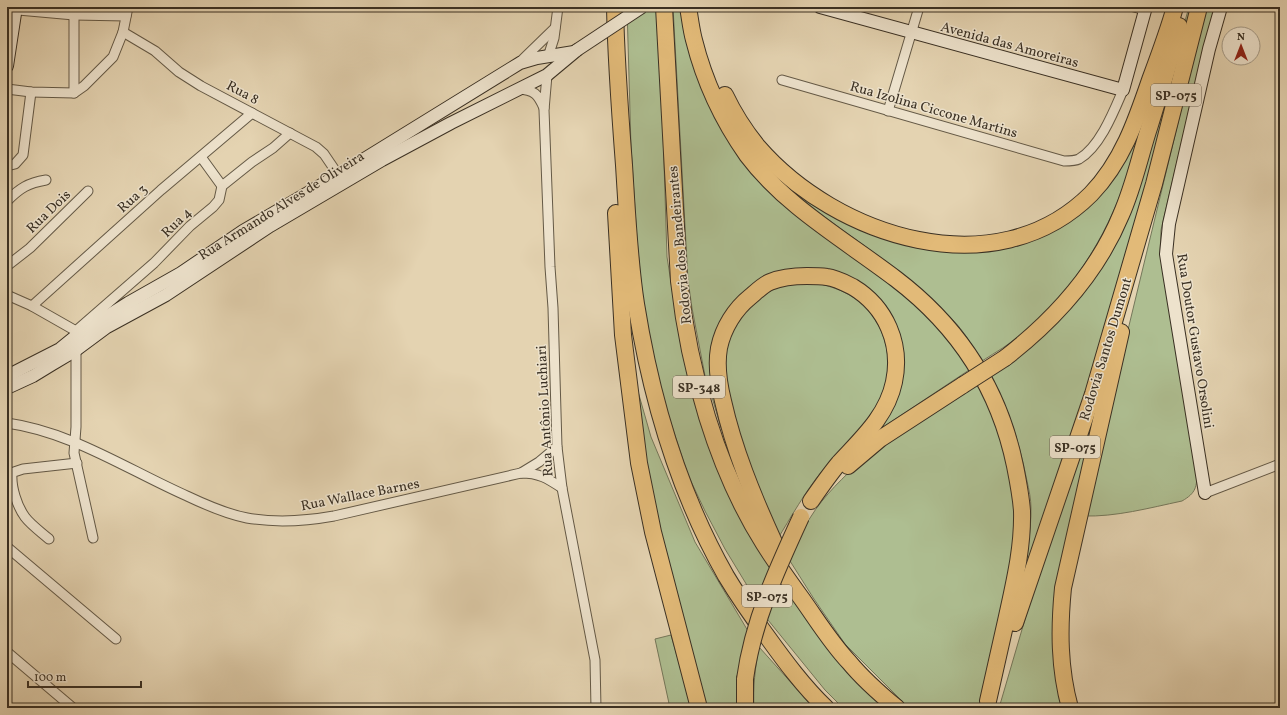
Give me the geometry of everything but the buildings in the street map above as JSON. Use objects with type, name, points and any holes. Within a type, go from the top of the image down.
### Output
[{"type":"highway","name":"SP-348","points":[[615,7],[616,44],[628,220],[636,304],[652,380],[667,437],[686,492],[725,575],[741,601],[776,649],[812,694],[826,708]]},
{"type":"highway","name":"Rodovia dos Bandeirantes","points":[[664,7],[679,281],[683,315],[692,363],[709,423],[739,497],[764,543],[848,662],[897,708]]},
{"type":"highway","points":[[688,7],[694,40],[712,91],[722,114],[748,156],[786,196],[809,216],[897,280],[937,316],[957,339],[972,360],[986,381],[995,400],[1011,449],[1022,509],[1021,539],[1016,575],[988,705]]},
{"type":"highway","points":[[693,7],[700,36],[723,93],[745,130],[759,148],[776,165],[797,183],[830,206],[873,227],[940,244],[963,245],[1000,241],[1041,228],[1060,218],[1091,193],[1105,177],[1126,143],[1175,7]]},
{"type":"highway","name":"SP-075","points":[[745,708],[745,679],[752,640],[759,615],[782,557],[801,517],[811,501],[856,458],[880,439],[1005,358],[1027,341],[1056,312],[1092,268],[1112,235],[1124,208],[1138,169],[1184,7]]},
{"type":"highway","name":"Rodovia Santos Dumont","points":[[988,705],[1093,394],[1154,184],[1199,7]]},
{"type":"highway","points":[[616,44],[610,111],[620,287],[627,373],[639,463],[653,532],[699,708]]},
{"type":"highway","points":[[1070,708],[1064,680],[1060,645],[1063,588],[1120,334],[1147,229],[1154,184]]},
{"type":"highway","points":[[796,590],[753,497],[740,459],[727,417],[720,386],[718,361],[719,348],[723,334],[733,314],[742,303],[768,282],[798,276],[827,277],[846,283],[864,294],[882,314],[895,346],[896,358],[894,384],[886,405],[875,424],[826,478],[811,501]]},
{"type":"main road","name":"Rua Armando Alves de Oliveira","points":[[7,376],[60,349],[76,334],[181,273],[243,231],[517,89],[530,84],[547,74],[575,51],[642,7]]},
{"type":"main road","name":"Avenida das Amoreiras","points":[[820,7],[838,10],[912,33],[1123,90]]},
{"type":"main road","name":"Rua Doutor Gustavo Orsolini","points":[[1205,493],[1170,281],[1166,254],[1166,241],[1173,203],[1209,48],[1221,7]]},
{"type":"main road","points":[[1123,90],[1142,8]]},
{"type":"main road","points":[[7,66],[13,9]]},
{"type":"main road","name":"Rua Armando Alves de Oliveira","points":[[7,388],[33,376],[76,350],[107,327],[166,295],[515,66],[537,58],[575,51]]},
{"type":"main road","points":[[547,74],[549,65],[548,57]]},
{"type":"main road","points":[[515,66],[512,81],[517,89]]},
{"type":"street","points":[[7,89],[31,92],[74,93],[91,80],[113,57],[123,32],[128,7]]},
{"type":"street","points":[[548,57],[553,41],[558,7]]},
{"type":"street","points":[[888,111],[919,7]]},
{"type":"street","points":[[13,9],[74,11],[126,16]]},
{"type":"street","points":[[74,11],[74,93]]},
{"type":"street","points":[[515,66],[555,28]]},
{"type":"street","name":"Rua 8","points":[[123,32],[155,51],[179,72],[191,80],[307,141],[324,154],[342,179]]},
{"type":"street","name":"Rua Antônio Luchiari","points":[[547,74],[544,110],[550,267],[554,308],[557,447],[562,488],[595,660],[596,708]]},
{"type":"street","name":"Rua Izolina Ciccone Martins","points":[[782,80],[1064,161],[1079,159],[1103,133],[1111,119],[1123,90]]},
{"type":"street","name":"Rua Antônio Luchiari","points":[[517,89],[529,89],[540,98],[544,110]]},
{"type":"street","points":[[7,166],[16,164],[23,155],[31,92]]},
{"type":"street","name":"Rua 3","points":[[32,306],[161,190],[252,113]]},
{"type":"street","points":[[201,157],[222,186],[252,162],[273,148],[290,133]]},
{"type":"street","points":[[7,201],[13,194],[31,183],[46,180]]},
{"type":"street","name":"Rua 4","points":[[76,334],[154,263],[190,226],[213,207],[219,200],[222,186]]},
{"type":"street","name":"Rua Dois","points":[[7,266],[30,248],[88,191]]},
{"type":"street","points":[[8,298],[32,306],[76,334],[74,453],[93,538]]},
{"type":"street","name":"Rua Wallace Barnes","points":[[7,423],[54,434],[74,441],[168,488],[210,507],[228,514],[258,520],[307,520],[334,516],[521,473],[532,473],[545,477],[562,488]]},
{"type":"street","name":"Rua Wallace Barnes","points":[[521,473],[539,462],[557,447]]},
{"type":"street","points":[[49,538],[26,517],[21,510],[14,490],[12,476],[14,472],[23,469],[77,463]]},
{"type":"street","points":[[1205,493],[1280,464]]},
{"type":"street","points":[[7,547],[116,640]]},
{"type":"street","points":[[7,652],[73,708]]},
{"type":"green space","points":[[627,7],[659,7],[667,257],[681,346],[721,474],[885,708],[843,708],[825,690],[768,620],[725,549],[688,475],[663,399],[644,312],[637,240],[631,147]]},
{"type":"green space","points":[[673,7],[684,7],[727,135],[903,293],[940,330],[960,355],[969,370],[873,434],[901,345],[898,329],[891,316],[827,270],[808,268],[790,269],[724,318],[723,427],[721,428],[709,387],[707,386],[688,280]]},
{"type":"green space","points":[[1189,7],[1194,7],[1168,110],[1101,347],[1025,569],[1031,505],[1029,491],[1021,453],[1013,427],[1003,401],[990,375],[1084,289],[1160,108]]},
{"type":"green space","points":[[1206,7],[1216,7],[1194,89],[1161,230],[1160,254],[1197,471],[1197,481],[1193,492],[1182,501],[1120,514],[1083,516]]},
{"type":"green space","points":[[1140,129],[1121,193],[1113,213],[1092,252],[1080,270],[1054,304],[1038,320],[1013,341],[982,361],[968,339],[936,302],[900,272],[800,197],[778,178],[752,150],[793,185],[923,244],[1051,227]]},
{"type":"green space","points":[[812,282],[832,287],[850,295],[861,303],[870,313],[883,335],[888,360],[888,373],[881,398],[876,409],[862,428],[822,471],[798,505],[777,540],[751,478],[726,392],[724,364],[728,339],[744,310],[773,289],[795,283]]},
{"type":"green space","points":[[1106,377],[1063,560],[1065,708],[999,708],[1040,568]]},
{"type":"green space","points":[[635,381],[651,437],[695,542],[748,631],[738,708],[705,708],[647,477]]},
{"type":"green space","points":[[980,382],[1008,456],[1016,526],[1005,602],[981,708],[909,708],[845,644],[790,561],[804,528],[816,510],[835,486],[864,458]]},
{"type":"green space","points":[[671,635],[692,708],[670,708],[655,639]]},
{"type":"green space","points":[[759,647],[814,708],[754,708],[756,662]]}]
